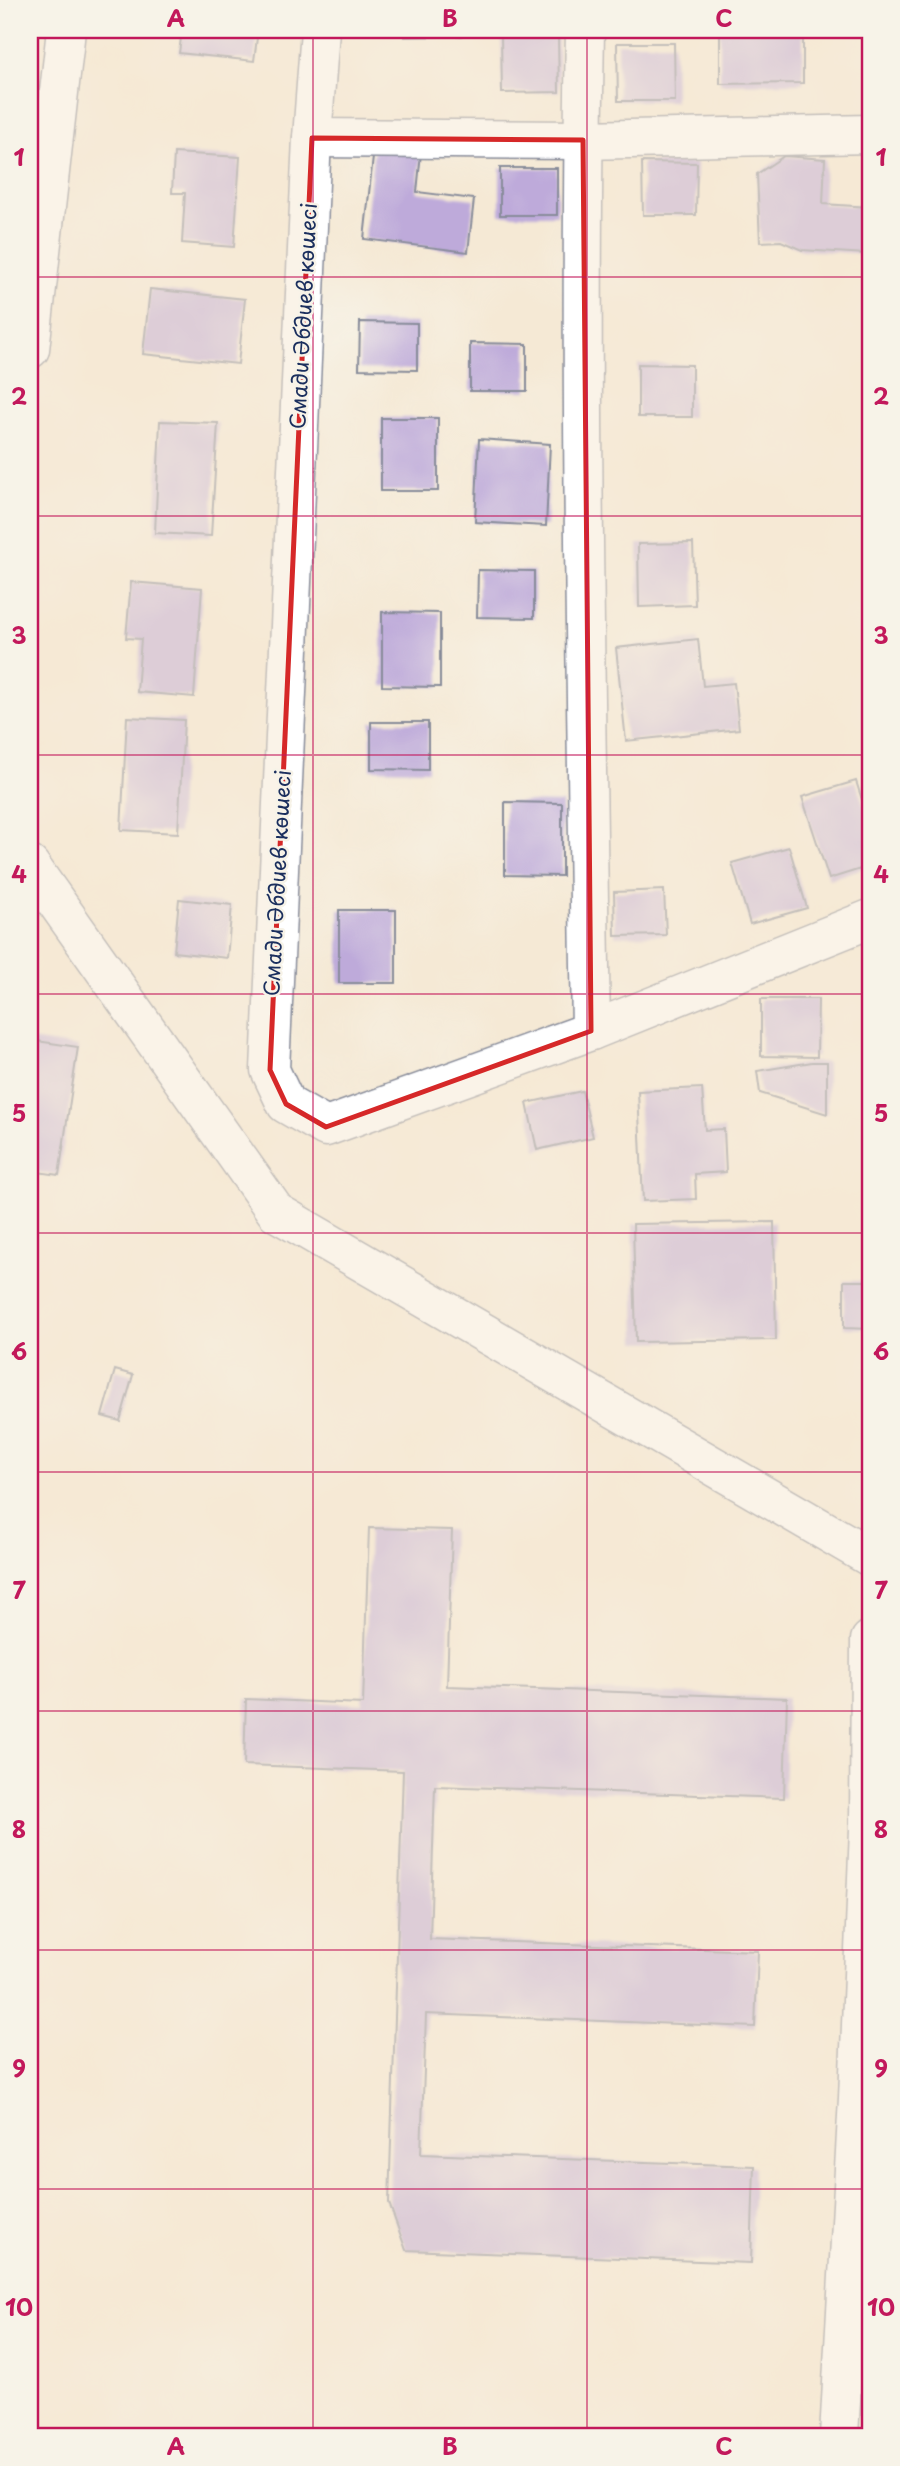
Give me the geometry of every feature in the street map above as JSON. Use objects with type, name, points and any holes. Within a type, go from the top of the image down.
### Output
[{"type":"street","points":[[30,349],[66,30]]},
{"type":"street","name":"Смади Әбдиев көшесі","points":[[320,30],[312,138],[270,1070],[286,1104],[326,1127],[591,1031],[870,919]]},
{"type":"street","points":[[585,30],[584,590],[591,1031]]},
{"type":"street","points":[[312,138],[583,139],[870,134]]},
{"type":"street","points":[[30,865],[276,1212],[870,1557]]},
{"type":"street","points":[[839,2436],[869,1842],[870,1640]]},
{"type":"highlighted area","points":[[312,138],[583,140],[591,1031],[326,1127],[286,1104],[270,1070]]},
{"type":"building","points":[[182,30],[258,30],[254,61],[179,53]]},
{"type":"building","points":[[405,30],[462,30],[462,36],[405,37]]},
{"type":"building","points":[[720,30],[803,30],[803,83],[720,84]]},
{"type":"building","points":[[558,34],[559,92],[502,93],[501,35]]},
{"type":"building","points":[[617,43],[674,43],[675,101],[618,101]]},
{"type":"building","points":[[374,148],[421,153],[417,192],[474,199],[468,252],[364,239]]},
{"type":"building","points":[[174,153],[240,157],[234,247],[182,243],[185,193],[172,193]]},
{"type":"building","points":[[784,156],[825,159],[823,204],[870,207],[867,254],[802,250],[781,241],[760,242],[757,174]]},
{"type":"building","points":[[642,162],[697,163],[696,215],[643,215]]},
{"type":"building","points":[[500,168],[557,168],[557,215],[500,215]]},
{"type":"building","points":[[150,289],[245,299],[238,364],[143,354]]},
{"type":"building","points":[[360,322],[417,323],[417,370],[359,369]]},
{"type":"building","points":[[470,343],[527,344],[527,391],[470,391]]},
{"type":"building","points":[[638,364],[692,365],[692,417],[638,417]]},
{"type":"building","points":[[381,418],[438,418],[438,491],[381,491]]},
{"type":"building","points":[[160,421],[218,423],[211,536],[155,533]]},
{"type":"building","points":[[479,439],[550,444],[546,526],[475,522]]},
{"type":"building","points":[[693,543],[695,605],[639,607],[638,544]]},
{"type":"building","points":[[478,570],[534,571],[534,618],[477,617]]},
{"type":"building","points":[[131,582],[202,588],[194,697],[137,692],[141,639],[126,638]]},
{"type":"building","points":[[382,612],[440,613],[440,687],[382,686]]},
{"type":"building","points":[[698,639],[703,686],[734,683],[739,729],[626,741],[616,648]]},
{"type":"building","points":[[127,717],[184,720],[178,833],[121,830]]},
{"type":"building","points":[[371,722],[428,722],[428,770],[371,769]]},
{"type":"building","points":[[856,781],[870,825],[870,866],[829,879],[802,797]]},
{"type":"building","points":[[505,802],[562,803],[562,876],[505,875]]},
{"type":"building","points":[[789,847],[807,908],[750,924],[732,863]]},
{"type":"building","points":[[664,890],[666,935],[615,936],[614,892]]},
{"type":"building","points":[[179,899],[232,905],[227,958],[174,952]]},
{"type":"building","points":[[339,910],[396,910],[396,983],[339,983]]},
{"type":"building","points":[[761,999],[818,999],[817,1057],[761,1056]]},
{"type":"building","points":[[30,1040],[78,1047],[59,1175],[30,1171]]},
{"type":"building","points":[[827,1062],[827,1114],[760,1093],[757,1071]]},
{"type":"building","points":[[702,1088],[705,1130],[724,1129],[726,1172],[695,1174],[696,1199],[643,1201],[638,1091]]},
{"type":"building","points":[[582,1091],[593,1137],[537,1150],[527,1103]]},
{"type":"building","points":[[774,1222],[776,1340],[636,1342],[633,1224]]},
{"type":"building","points":[[844,1281],[870,1281],[870,1329],[844,1328]]},
{"type":"building","points":[[115,1370],[133,1375],[120,1421],[102,1416]]},
{"type":"building","points":[[369,1528],[452,1530],[447,1686],[787,1698],[784,1798],[435,1786],[430,1939],[758,1951],[755,2027],[426,2014],[421,2154],[754,2166],[751,2263],[406,2250],[389,2203],[403,1771],[244,1765],[246,1699],[363,1704]]}]
